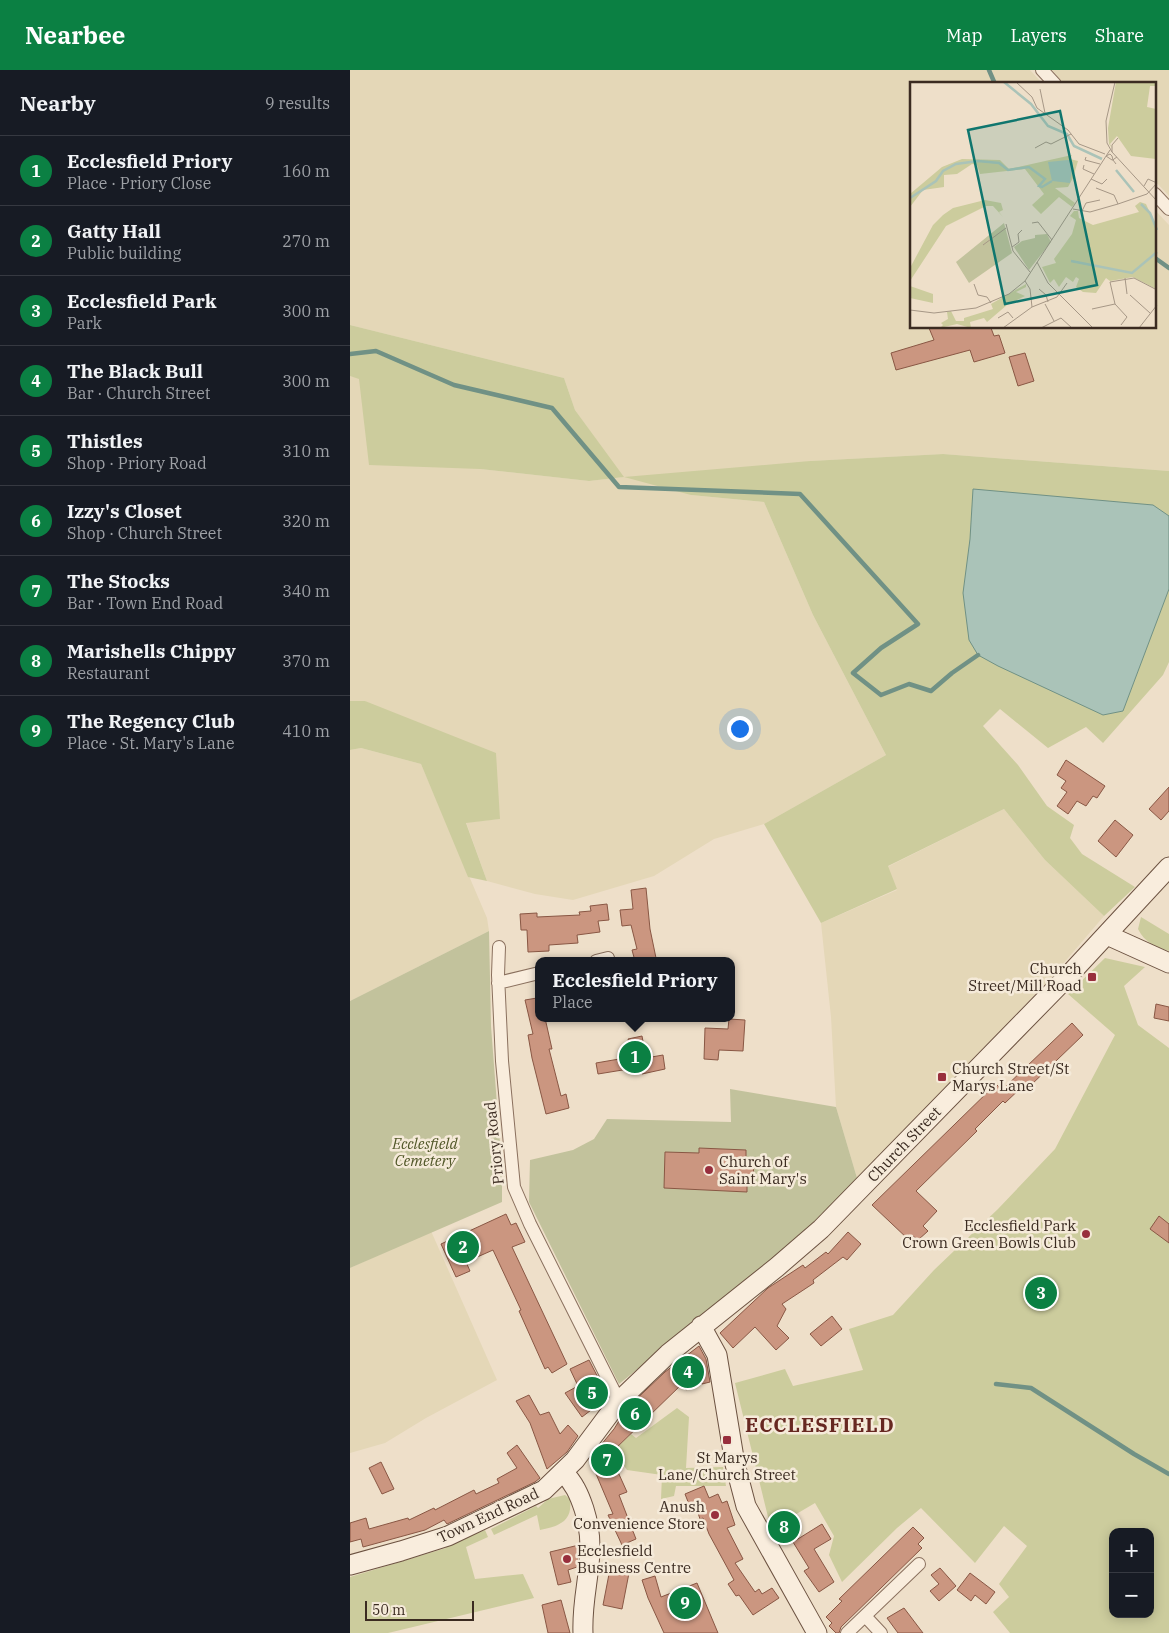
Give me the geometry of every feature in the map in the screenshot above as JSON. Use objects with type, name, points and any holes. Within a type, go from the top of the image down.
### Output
[{"type":"main road","name":"Church Street","points":[[620,1401],[668,1354],[778,1267],[822,1229],[1106,935],[1169,866]]},
{"type":"main road","points":[[1106,935],[1169,963]]},
{"type":"main road","points":[[701,1326],[717,1355],[734,1457],[746,1506],[817,1633]]},
{"type":"main road","name":"Town End Road","points":[[350,1564],[401,1551],[448,1536],[544,1490],[575,1460],[620,1401]]},
{"type":"main road","points":[[563,1472],[575,1486],[581,1500],[592,1542],[584,1606],[583,1633]]},
{"type":"street","points":[[1042,70],[1053,82]]},
{"type":"street","points":[[1156,195],[1169,209]]},
{"type":"street","name":"Priory Road","points":[[499,947],[498,983],[502,1061],[516,1193],[605,1376],[620,1401]]},
{"type":"street","points":[[498,983],[535,974]]},
{"type":"street","points":[[848,1633],[920,1564]]},
{"type":"street","points":[[865,1616],[881,1633]]},
{"type":"shaded area","points":[[350,70],[1030,70],[1041,82],[910,82],[910,329],[1156,329],[1156,211],[1169,225],[1169,471],[943,454],[810,461],[691,495],[764,502],[813,615],[886,755],[764,824],[714,839],[654,876],[573,900],[535,894],[487,881],[466,822],[500,819],[365,701],[350,701],[350,376],[359,378],[480,469],[589,481],[623,477],[575,410],[564,378],[350,325]]},
{"type":"shaded area","points":[[1052,70],[1169,70],[1169,196],[1156,182],[1156,82],[1062,82]]},
{"type":"shaded area","points":[[973,489],[1153,505],[1169,516],[1169,589],[1123,711],[1103,715],[978,655],[969,640],[963,593],[970,539]]},
{"type":"shaded area","points":[[361,748],[421,764],[487,918],[489,931],[350,1001],[350,750]]},
{"type":"shaded area","points":[[1004,809],[1045,860],[1104,916],[1050,979],[857,1178],[836,1107],[831,1017],[821,923],[897,890],[887,867]]},
{"type":"shaded area","points":[[431,1231],[497,1380],[426,1418],[385,1443],[350,1453],[350,1268]]},
{"type":"green space","points":[[350,325],[564,378],[575,410],[624,477],[589,481],[480,469],[369,465],[359,379],[350,376]]},
{"type":"green space","points":[[943,454],[1169,471],[1169,662],[1163,675],[1103,743],[1086,727],[1048,748],[1000,709],[983,726],[1018,765],[1047,806],[1074,825],[1070,838],[1082,854],[1135,887],[1104,916],[1045,860],[1004,809],[888,866],[897,889],[821,923],[764,824],[886,755],[813,615],[764,502],[691,495],[624,477],[810,461]]},
{"type":"green space","points":[[350,701],[365,701],[496,753],[500,819],[466,823],[487,881],[468,877],[421,764],[361,748],[350,750]]},
{"type":"green space","points":[[1141,917],[1169,934],[1169,951],[1155,946],[1144,938],[1138,929]]},
{"type":"green space","name":"Ecclesfield Cemetery","points":[[489,931],[491,1026],[502,1170],[502,1202],[350,1268],[350,1001]]},
{"type":"green space","points":[[1105,958],[1145,967],[1124,986],[1138,1025],[1169,1048],[1169,1633],[1010,1633],[993,1612],[1009,1597],[999,1584],[1027,1546],[1004,1526],[975,1563],[921,1508],[897,1528],[842,1582],[829,1555],[834,1536],[815,1503],[771,1529],[735,1383],[785,1369],[793,1386],[863,1370],[849,1329],[893,1315],[934,1270],[998,1209],[1055,1149],[1115,1035],[1068,994]]},
{"type":"green space","points":[[730,1089],[836,1107],[857,1178],[802,1237],[619,1384],[529,1202],[530,1160],[573,1150],[594,1139],[607,1119],[731,1122]]},
{"type":"green space","points":[[677,1408],[689,1417],[686,1468],[723,1467],[726,1486],[676,1486],[674,1496],[661,1499],[662,1475],[627,1470],[613,1451],[631,1434],[636,1438]]},
{"type":"green space","points":[[565,1495],[570,1499],[570,1507],[567,1518],[563,1522],[540,1530],[537,1515],[494,1535],[491,1529],[536,1506],[538,1508],[548,1499]]},
{"type":"green space","points":[[485,1530],[488,1537],[466,1547],[475,1579],[523,1574],[534,1598],[388,1633],[350,1633],[350,1577],[446,1548],[446,1545]]},
{"type":"building","points":[[929,329],[991,329],[994,336],[999,335],[1005,353],[974,362],[970,350],[896,370],[891,353],[934,340]]},
{"type":"building","points":[[1025,353],[1034,381],[1018,386],[1009,357]]},
{"type":"building","points":[[1066,760],[1105,786],[1097,798],[1093,796],[1086,806],[1077,801],[1068,814],[1057,806],[1067,792],[1061,788],[1066,781],[1057,775]]},
{"type":"building","points":[[1169,787],[1169,811],[1161,820],[1149,809]]},
{"type":"building","points":[[1115,820],[1133,835],[1116,857],[1098,841]]},
{"type":"building","points":[[646,888],[650,929],[656,957],[634,957],[632,950],[637,949],[631,925],[622,926],[620,910],[633,909],[631,890]]},
{"type":"building","points":[[607,904],[609,920],[598,921],[600,932],[577,935],[578,943],[549,945],[549,951],[528,952],[527,930],[521,930],[520,914],[537,913],[537,917],[580,915],[579,912],[591,911],[590,906]]},
{"type":"building","points":[[535,998],[535,1022],[546,1022],[552,1049],[549,1049],[561,1096],[566,1094],[569,1108],[546,1114],[532,1058],[528,1035],[533,1034],[525,1000]]},
{"type":"building","points":[[1156,1004],[1169,1007],[1169,1021],[1154,1018]]},
{"type":"building","points":[[735,1019],[745,1020],[743,1051],[719,1050],[718,1060],[704,1059],[705,1028],[728,1029],[729,1022],[735,1022]]},
{"type":"building","points":[[1072,1023],[1083,1035],[1030,1086],[1026,1083],[1005,1103],[1003,1101],[975,1129],[977,1131],[916,1191],[937,1211],[923,1226],[928,1231],[918,1240],[913,1236],[909,1240],[872,1205],[996,1084],[1002,1090]]},
{"type":"building","points":[[642,1036],[646,1058],[663,1055],[665,1069],[642,1074],[641,1067],[598,1074],[596,1063],[625,1058],[623,1049],[630,1048],[628,1039]]},
{"type":"building","name":"Church of Saint Mary's","points":[[699,1148],[746,1150],[746,1162],[754,1162],[753,1178],[747,1178],[747,1192],[664,1188],[665,1152],[699,1153]]},
{"type":"building","points":[[506,1214],[511,1225],[516,1223],[525,1242],[512,1247],[567,1364],[552,1373],[548,1367],[545,1369],[519,1311],[521,1310],[493,1250],[466,1262],[470,1271],[456,1277],[441,1244]]},
{"type":"building","points":[[1159,1216],[1169,1224],[1169,1243],[1150,1229]]},
{"type":"building","points":[[848,1232],[861,1244],[847,1260],[843,1257],[813,1280],[814,1283],[782,1304],[786,1309],[777,1326],[789,1338],[776,1350],[755,1327],[733,1348],[720,1333],[768,1288],[803,1265],[805,1268],[826,1252],[828,1254]]},
{"type":"building","points":[[832,1316],[842,1329],[821,1346],[810,1334]]},
{"type":"building","points":[[699,1346],[706,1359],[710,1382],[702,1384],[699,1380],[686,1390],[681,1385],[613,1451],[623,1468],[618,1472],[627,1492],[619,1495],[636,1539],[622,1545],[608,1515],[613,1514],[591,1462],[599,1457],[596,1451],[614,1429],[627,1408],[665,1372]]},
{"type":"building","points":[[589,1360],[608,1397],[582,1417],[565,1393],[578,1386],[570,1369]]},
{"type":"building","points":[[529,1395],[540,1415],[549,1412],[560,1434],[568,1425],[578,1436],[567,1452],[547,1469],[530,1423],[516,1401]]},
{"type":"building","points":[[517,1445],[540,1478],[535,1482],[447,1524],[444,1520],[425,1530],[363,1547],[361,1539],[350,1542],[350,1523],[366,1518],[369,1529],[408,1518],[409,1520],[434,1508],[435,1510],[474,1490],[476,1494],[499,1483],[497,1479],[517,1468],[507,1453]]},
{"type":"building","points":[[381,1462],[394,1489],[382,1494],[369,1468]]},
{"type":"building","points":[[704,1486],[709,1498],[718,1494],[722,1503],[727,1501],[735,1525],[727,1528],[743,1559],[735,1563],[755,1592],[759,1589],[762,1594],[772,1588],[779,1598],[753,1615],[739,1595],[736,1596],[728,1584],[734,1580],[709,1534],[703,1518],[700,1519],[697,1510],[692,1512],[685,1494]]},
{"type":"building","points":[[822,1524],[831,1539],[814,1549],[834,1582],[819,1592],[804,1571],[809,1568],[793,1542]]},
{"type":"building","points":[[913,1527],[924,1538],[918,1544],[922,1548],[841,1627],[839,1633],[836,1633],[829,1626],[832,1623],[826,1617],[842,1601],[839,1599]]},
{"type":"building","name":"Ecclesfield Business Centre","points":[[579,1545],[577,1567],[568,1570],[571,1582],[558,1585],[550,1552]]},
{"type":"building","points":[[940,1568],[956,1586],[939,1601],[930,1591],[939,1584],[931,1575]]},
{"type":"building","points":[[610,1569],[629,1573],[622,1609],[603,1605]]},
{"type":"building","points":[[970,1573],[995,1592],[986,1604],[975,1595],[971,1601],[957,1590]]},
{"type":"building","points":[[655,1576],[661,1597],[697,1583],[718,1633],[664,1633],[642,1580]]},
{"type":"building","points":[[561,1600],[570,1633],[548,1633],[542,1605]]},
{"type":"building","points":[[904,1608],[923,1633],[898,1633],[887,1618]]},
{"type":"waterway","points":[[989,70],[994,82]]},
{"type":"waterway","points":[[1156,259],[1169,268]]},
{"type":"waterway","points":[[350,354],[376,351],[454,385],[552,408],[619,487],[800,494],[918,624],[881,648],[853,673],[881,695],[909,684],[931,691],[952,673],[978,655]]},
{"type":"waterway","points":[[996,1384],[1031,1388],[1134,1454],[1169,1474]]},
{"type":"place","name":"Church Street/Mill Road","points":[[1092,977]]},
{"type":"place","name":"Ecclesfield Priory","points":[[635,1057]]},
{"type":"place","name":"Church Street/St Marys Lane","points":[[942,1077]]},
{"type":"place","name":"Church of Saint Mary's","points":[[709,1170]]},
{"type":"place","name":"Ecclesfield Park Crown Green Bowls Club","points":[[1086,1234]]},
{"type":"place","name":"Gatty Hall","points":[[463,1247]]},
{"type":"place","name":"Ecclesfield Park","points":[[1041,1293]]},
{"type":"place","name":"The Black Bull","points":[[688,1372]]},
{"type":"place","name":"Thistles","points":[[592,1393]]},
{"type":"place","name":"Izzy's Closet","points":[[635,1414]]},
{"type":"place","name":"St Marys Lane/Church Street","points":[[727,1440]]},
{"type":"place","name":"The Stocks","points":[[607,1460]]},
{"type":"place","name":"Anush Convenience Store","points":[[715,1515]]},
{"type":"place","name":"Marishells Chippy","points":[[784,1527]]},
{"type":"place","name":"Ecclesfield Business Centre","points":[[567,1559]]},
{"type":"place","name":"The Regency Club","points":[[685,1603]]},
{"type":"district","name":"ECCLESFIELD","points":[[820,1424]]}]
